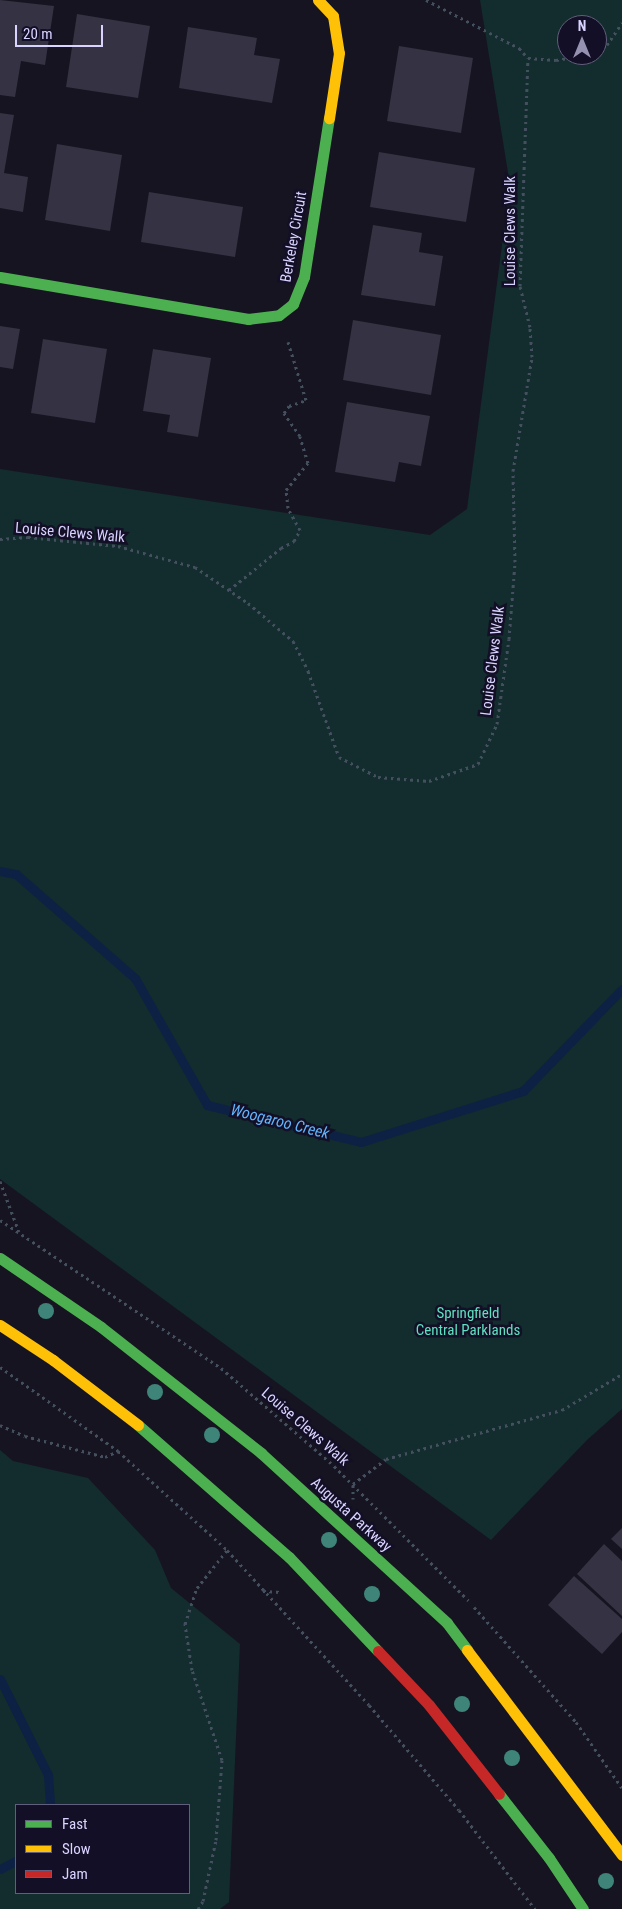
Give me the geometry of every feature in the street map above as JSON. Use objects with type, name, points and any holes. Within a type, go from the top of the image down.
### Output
[{"type":"main road","name":"Berkeley Circuit","points":[[279,315],[293,304],[304,278],[337,71],[339,53],[333,16],[318,0]]},
{"type":"main road","points":[[0,277],[233,318],[264,319],[279,315]]},
{"type":"main road","name":"Augusta Parkway","points":[[0,1258],[101,1327],[261,1453],[447,1623],[622,1855]]},
{"type":"main road","points":[[0,1325],[53,1360],[133,1421],[218,1493],[329,1597],[441,1720],[550,1858],[583,1909]]},
{"type":"path","points":[[426,0],[519,48],[528,58],[557,60]]},
{"type":"path","points":[[607,45],[622,23]]},
{"type":"path","name":"Louise Clews Walk","points":[[0,540],[28,538],[118,546],[195,567],[228,590],[293,641],[308,671],[339,756],[378,776],[429,781],[478,764],[497,724],[509,639],[515,562],[514,471],[532,357],[530,327],[520,286],[528,58]]},
{"type":"path","points":[[228,590],[281,548],[294,541],[300,530],[288,508],[286,490],[308,463],[300,436],[284,413],[289,406],[306,400],[279,315]]},
{"type":"path","points":[[0,1181],[19,1233]]},
{"type":"path","name":"Louise Clews Walk","points":[[0,1220],[221,1368],[353,1484],[386,1458],[562,1410],[622,1374]]},
{"type":"path","points":[[0,1367],[118,1451],[227,1550],[414,1758],[535,1909]]},
{"type":"path","points":[[0,1425],[25,1436],[105,1456],[118,1451]]},
{"type":"path","points":[[198,1909],[203,1901],[216,1840],[222,1760],[192,1670],[186,1624],[197,1588],[227,1550]]},
{"type":"green space","name":"Springfield Central Parklands","points":[[480,0],[622,0],[622,1409],[587,1440],[491,1540],[0,1179],[0,469],[430,535],[467,509],[510,185]]},
{"type":"green space","points":[[0,1450],[13,1461],[88,1478],[155,1550],[171,1588],[240,1644],[229,1902],[220,1909],[0,1909]]},
{"type":"building","points":[[0,0],[54,6],[45,65],[21,61],[15,97],[0,95]]},
{"type":"building","points":[[77,14],[150,26],[138,98],[66,87]]},
{"type":"building","points":[[188,27],[257,38],[254,55],[280,59],[272,103],[179,88]]},
{"type":"building","points":[[399,46],[473,58],[461,133],[387,121]]},
{"type":"building","points":[[0,113],[14,115],[4,173],[28,177],[23,212],[0,208]]},
{"type":"building","points":[[57,144],[122,155],[110,231],[45,220]]},
{"type":"building","points":[[379,152],[475,168],[466,222],[370,207]]},
{"type":"building","points":[[149,192],[243,207],[235,257],[141,242]]},
{"type":"building","points":[[373,225],[422,233],[419,252],[443,256],[435,306],[361,295]]},
{"type":"building","points":[[353,320],[441,335],[431,395],[343,380]]},
{"type":"building","points":[[0,326],[20,329],[13,369],[0,367]]},
{"type":"building","points":[[43,339],[107,349],[95,423],[31,413]]},
{"type":"building","points":[[153,349],[211,358],[198,437],[167,432],[170,415],[143,411]]},
{"type":"building","points":[[347,402],[430,416],[421,466],[399,462],[395,482],[335,472]]},
{"type":"building","points":[[622,1528],[622,1549],[611,1539]]},
{"type":"building","points":[[604,1544],[622,1561],[622,1616],[577,1574]]},
{"type":"building","points":[[574,1576],[622,1619],[622,1632],[602,1654],[548,1605]]},
{"type":"waterway","name":"Woogaroo Creek","points":[[0,871],[16,874],[135,978],[207,1105],[361,1142],[523,1091],[622,989]]},
{"type":"waterway","name":"Woogaroo Creek","points":[[0,1679],[48,1775],[50,1804]]},
{"type":"waterway","name":"Woogaroo Creek","points":[[0,1869],[15,1862]]},
{"type":"traffic: fast","points":[[0,277],[248,319],[279,315],[293,304],[304,277],[329,118]]},
{"type":"traffic: fast","points":[[0,1258],[101,1327],[261,1453],[447,1623],[467,1650]]},
{"type":"traffic: fast","points":[[138,1425],[289,1557],[378,1651]]},
{"type":"traffic: fast","points":[[499,1794],[549,1858],[583,1909]]},
{"type":"traffic: slow","points":[[318,0],[333,16],[339,53],[329,118]]},
{"type":"traffic: slow","points":[[0,1325],[53,1360],[138,1425]]},
{"type":"traffic: slow","points":[[467,1650],[622,1855]]},
{"type":"traffic: jam","points":[[378,1651],[429,1705],[499,1794]]}]
